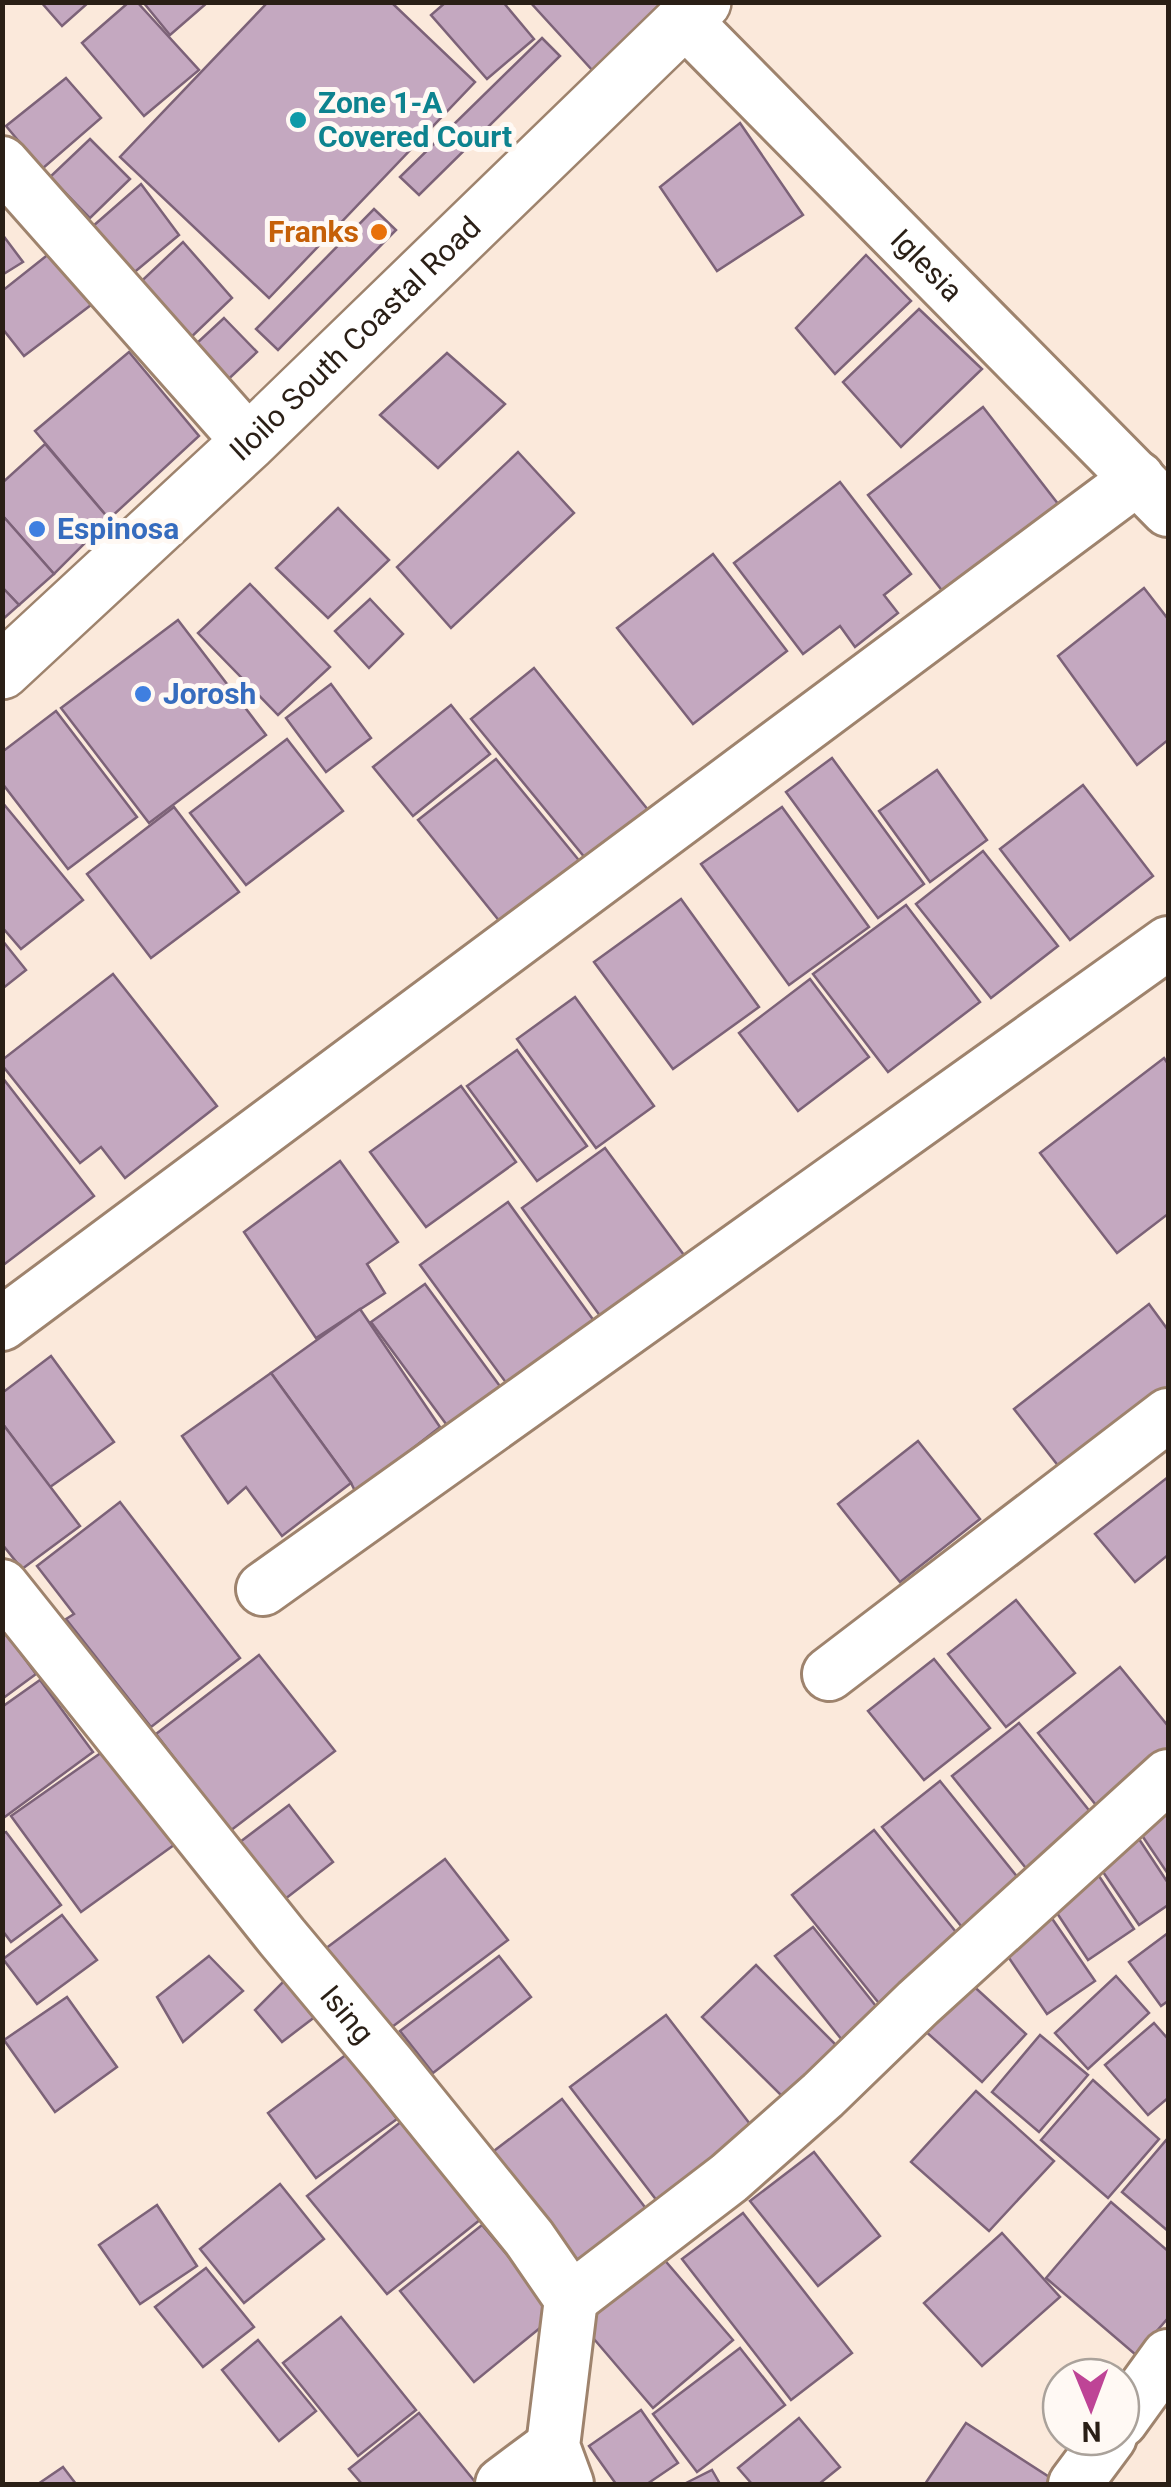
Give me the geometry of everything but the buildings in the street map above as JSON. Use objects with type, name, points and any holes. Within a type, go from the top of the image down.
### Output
[{"type":"street","name":"Iloilo South Coastal Road","points":[[2,671],[249,442],[693,11]]},
{"type":"street","name":"Iglesia","points":[[693,11],[1153,494]]},
{"type":"street","points":[[2,163],[249,442]]},
{"type":"street","points":[[2,1324],[1153,494]]},
{"type":"street","points":[[264,1588],[1168,943]]},
{"type":"street","points":[[829,1674],[1168,1415]]},
{"type":"street","name":"Ising","points":[[2,1586],[529,2238],[570,2299]]},
{"type":"street","points":[[502,2484],[560,2465],[570,2299],[729,2178],[1168,1776]]},
{"type":"street","points":[[1141,2394],[1168,2356]]},
{"type":"street","points":[[1075,2484],[1095,2457]]},
{"type":"place","name":"Zone 1-A Covered Court","points":[[298,120]]},
{"type":"place","name":"Franks","points":[[379,232]]},
{"type":"place","name":"Espinosa","points":[[37,529]]},
{"type":"place","name":"Jorosh","points":[[143,694]]}]
